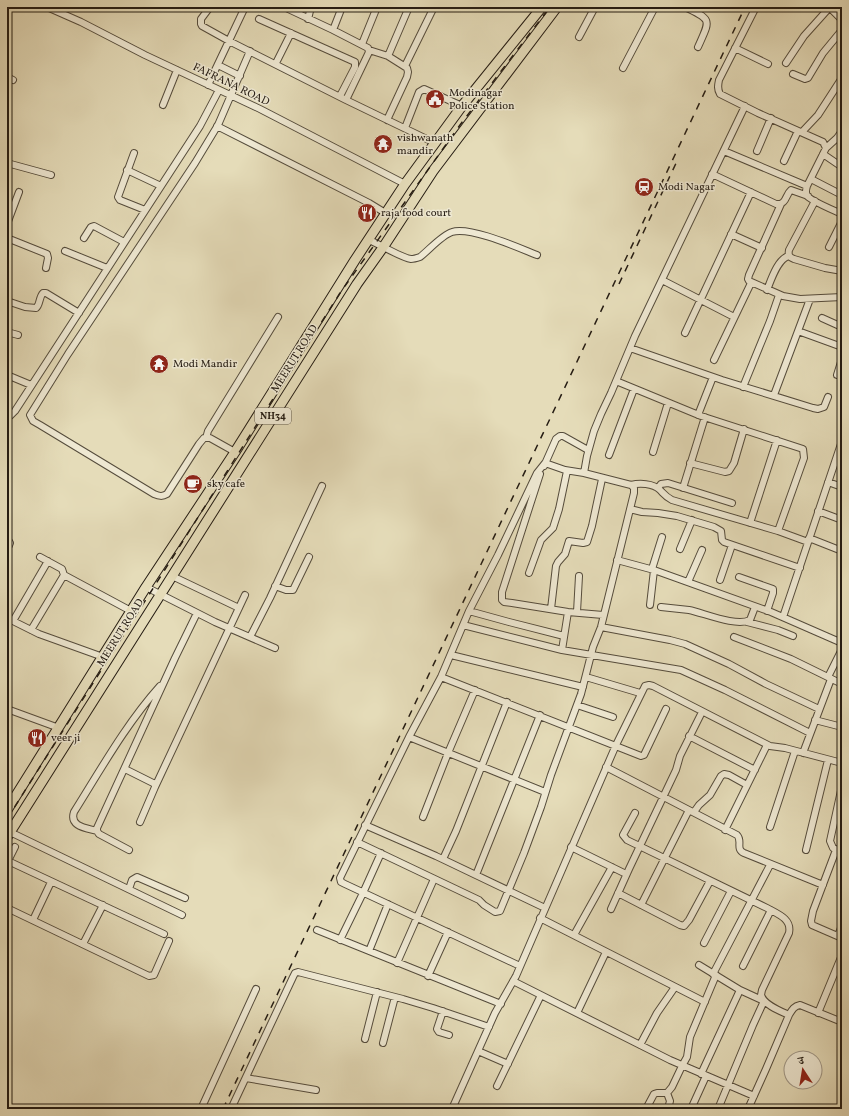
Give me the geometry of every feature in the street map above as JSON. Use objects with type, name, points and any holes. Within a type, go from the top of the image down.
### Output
[{"type":"highway","name":"MEERUT ROAD","points":[[7,810],[146,587],[235,452],[405,184],[462,106],[542,7]]},
{"type":"highway","name":"MEERUT ROAD","points":[[9,835],[361,278],[384,246],[433,171],[557,7]]},
{"type":"highway","points":[[349,271],[361,278]]},
{"type":"street","name":"FAFRANA ROAD","points":[[47,7],[82,22],[177,70],[260,109],[405,184]]},
{"type":"street","points":[[210,7],[201,19],[201,24],[229,41],[435,143]]},
{"type":"street","points":[[208,85],[245,7]]},
{"type":"street","points":[[284,7],[362,44],[369,50],[388,56],[405,66],[408,72],[387,120]]},
{"type":"street","points":[[308,18],[311,7]]},
{"type":"street","points":[[333,30],[342,7]]},
{"type":"street","points":[[362,44],[377,7]]},
{"type":"street","points":[[388,56],[409,7]]},
{"type":"street","points":[[405,66],[434,7]]},
{"type":"street","points":[[579,38],[595,7]]},
{"type":"street","points":[[623,68],[655,7]]},
{"type":"street","points":[[685,7],[702,15],[708,22],[698,47]]},
{"type":"street","points":[[756,7],[719,80],[718,91],[720,94],[823,142],[825,151],[842,167]]},
{"type":"street","points":[[786,63],[804,36],[830,7],[842,20]]},
{"type":"street","points":[[259,19],[355,62],[355,66],[340,96]]},
{"type":"street","points":[[793,74],[805,79],[808,78],[823,53],[833,39],[842,30]]},
{"type":"street","points":[[276,63],[291,33]]},
{"type":"street","points":[[735,48],[768,64]]},
{"type":"street","points":[[346,100],[369,50]]},
{"type":"street","points":[[235,452],[210,438],[202,439],[167,494],[160,496],[154,494],[40,425],[30,418],[30,415],[68,354],[191,168],[217,126],[250,51]]},
{"type":"street","points":[[218,65],[240,76]]},
{"type":"street","points":[[163,105],[177,70]]},
{"type":"street","points":[[784,161],[800,131],[818,115],[842,78]]},
{"type":"street","points":[[405,128],[421,89],[462,106]]},
{"type":"street","points":[[7,417],[15,411],[79,313],[200,126],[219,90]]},
{"type":"street","points":[[584,473],[588,450],[594,431],[630,348],[745,106]]},
{"type":"street","points":[[757,151],[771,118]]},
{"type":"street","points":[[217,126],[369,203],[387,214]]},
{"type":"street","points":[[808,196],[806,190],[807,186],[825,151],[842,131]]},
{"type":"street","points":[[724,151],[807,186]]},
{"type":"street","points":[[134,153],[118,198],[145,210]]},
{"type":"street","points":[[7,163],[51,176]]},
{"type":"street","points":[[127,170],[161,186]]},
{"type":"street","points":[[712,174],[771,202],[781,204]]},
{"type":"street","points":[[811,179],[842,195]]},
{"type":"street","points":[[842,214],[808,196],[791,190],[789,191],[784,202],[781,204],[748,279],[751,283],[779,295],[800,299],[842,297]]},
{"type":"street","points":[[7,224],[19,192]]},
{"type":"street","points":[[685,333],[751,192]]},
{"type":"street","points":[[789,256],[789,250],[815,200]]},
{"type":"street","points":[[829,247],[842,221]]},
{"type":"street","points":[[84,238],[94,226],[124,242]]},
{"type":"street","points":[[369,240],[404,257],[416,259],[447,234],[461,231],[497,239],[537,255]]},
{"type":"street","points":[[731,234],[762,248]]},
{"type":"street","points":[[7,238],[47,254],[48,258],[46,268]]},
{"type":"street","points":[[65,251],[107,268]]},
{"type":"street","points":[[789,256],[794,259],[825,268],[842,271]]},
{"type":"street","points":[[767,290],[780,263],[785,257],[789,256]]},
{"type":"street","points":[[662,280],[734,317]]},
{"type":"street","points":[[714,360],[751,283]]},
{"type":"street","points":[[7,301],[36,308],[41,295],[46,293],[79,313]]},
{"type":"street","points":[[744,386],[779,295]]},
{"type":"street","points":[[774,396],[810,299]]},
{"type":"street","points":[[206,438],[208,431],[278,317]]},
{"type":"street","points":[[822,318],[842,327]]},
{"type":"street","points":[[798,331],[842,347]]},
{"type":"street","points":[[7,332],[18,335]]},
{"type":"street","points":[[630,348],[713,377],[818,409],[824,407],[828,396]]},
{"type":"street","points":[[837,375],[842,359]]},
{"type":"street","points":[[7,375],[31,385]]},
{"type":"street","points":[[683,488],[701,416],[713,377]]},
{"type":"street","points":[[616,381],[701,416],[803,449],[804,458],[778,532]]},
{"type":"street","points":[[609,455],[634,388]]},
{"type":"street","points":[[654,452],[668,403]]},
{"type":"street","points":[[690,463],[725,472],[729,471],[734,463],[744,429]]},
{"type":"street","points":[[588,450],[563,436],[556,439],[545,463],[502,600],[504,602],[568,612],[603,615]]},
{"type":"street","points":[[750,523],[777,440]]},
{"type":"street","points":[[783,617],[842,441]]},
{"type":"street","points":[[545,463],[567,471],[584,473],[602,479],[631,485],[643,484],[658,488],[666,497],[672,500],[842,551]]},
{"type":"street","points":[[520,966],[363,893],[340,880],[340,878],[409,737],[441,677],[469,611],[498,555],[537,473],[545,463]]},
{"type":"street","points":[[529,573],[541,540],[553,528],[559,510],[567,471]]},
{"type":"street","points":[[551,609],[558,562],[565,554],[569,541],[583,543],[587,542],[594,520],[602,479]]},
{"type":"street","points":[[828,482],[842,487]]},
{"type":"street","points":[[658,488],[664,483],[732,502]]},
{"type":"street","points":[[357,842],[479,900],[495,912],[500,911],[542,807],[545,792],[583,687],[634,493],[634,488],[631,485]]},
{"type":"street","points":[[250,637],[322,486]]},
{"type":"street","points":[[630,509],[642,512],[664,513],[719,528],[721,530],[722,540],[732,545],[800,568]]},
{"type":"street","points":[[818,511],[842,520]]},
{"type":"street","points":[[680,550],[692,520]]},
{"type":"street","points":[[650,605],[653,569],[662,537]]},
{"type":"street","points":[[7,538],[10,543],[7,550]]},
{"type":"street","points":[[720,580],[732,545]]},
{"type":"street","points":[[688,582],[702,550]]},
{"type":"street","points":[[40,557],[62,569],[64,575],[132,611]]},
{"type":"street","points":[[275,586],[286,590],[293,590],[309,557]]},
{"type":"street","points":[[617,560],[653,569],[755,606],[842,643]]},
{"type":"street","points":[[48,561],[10,619],[31,630],[103,657]]},
{"type":"street","points":[[31,630],[64,575]]},
{"type":"street","points":[[172,576],[239,608]]},
{"type":"street","points":[[577,612],[579,576]]},
{"type":"street","points":[[739,577],[773,588],[773,593],[767,611]]},
{"type":"street","points":[[146,587],[197,613],[276,648]]},
{"type":"street","points":[[140,822],[245,595]]},
{"type":"street","points":[[661,606],[690,610],[734,621],[747,622],[778,630],[793,636]]},
{"type":"street","points":[[747,622],[751,618],[755,606]]},
{"type":"street","points":[[469,611],[564,636]]},
{"type":"street","points":[[562,650],[568,612]]},
{"type":"street","points":[[97,831],[164,682],[197,613]]},
{"type":"street","points":[[464,625],[562,650],[681,670],[732,693],[810,732]]},
{"type":"street","points":[[600,627],[685,644],[820,709]]},
{"type":"street","points":[[734,637],[791,659],[842,684]]},
{"type":"street","points":[[803,752],[842,649]]},
{"type":"street","points":[[451,655],[583,687]]},
{"type":"street","points":[[586,676],[640,693]]},
{"type":"street","points":[[441,677],[641,756],[644,755],[666,709]]},
{"type":"street","points":[[129,850],[99,834],[97,831],[76,824],[73,821],[74,812],[143,705],[164,682]]},
{"type":"street","points":[[452,1109],[489,1027],[520,966],[606,767],[640,693],[645,686],[649,685],[767,745],[795,750],[842,763]]},
{"type":"street","points":[[423,818],[448,753],[475,690]]},
{"type":"street","points":[[443,860],[507,702]]},
{"type":"street","points":[[577,705],[613,717]]},
{"type":"street","points":[[7,709],[59,728]]},
{"type":"street","points":[[611,908],[676,770],[680,756],[689,736],[702,712]]},
{"type":"street","points":[[476,875],[540,715]]},
{"type":"street","points":[[815,720],[842,726]]},
{"type":"street","points":[[689,736],[755,770]]},
{"type":"street","points":[[409,737],[545,792]]},
{"type":"street","points":[[725,830],[767,745]]},
{"type":"street","points":[[770,827],[795,750]]},
{"type":"street","points":[[806,850],[828,760]]},
{"type":"street","points":[[606,767],[663,796],[739,838],[740,851],[770,865],[823,885]]},
{"type":"street","points":[[125,769],[152,782],[155,787]]},
{"type":"street","points":[[641,904],[691,811],[710,795],[721,776],[724,774],[730,775],[747,786]]},
{"type":"street","points":[[842,786],[830,841],[830,845],[839,851],[823,885],[813,911],[811,921],[812,925],[840,937],[842,925]]},
{"type":"street","points":[[635,813],[623,835],[627,840],[771,910],[786,920],[789,924],[790,928],[762,990],[761,995],[764,1001]]},
{"type":"street","points":[[365,825],[545,908]]},
{"type":"street","points":[[9,835],[129,888],[182,914]]},
{"type":"street","points":[[15,847],[7,862],[164,934]]},
{"type":"street","points":[[571,847],[626,874]]},
{"type":"street","points":[[340,940],[363,893],[380,853]]},
{"type":"street","points":[[646,1109],[654,1094],[667,1093],[670,1091],[687,1057],[690,1036],[705,1002],[714,974],[770,865]]},
{"type":"street","points":[[574,935],[612,867]]},
{"type":"street","points":[[129,888],[132,880],[137,877],[185,898]]},
{"type":"street","points":[[397,963],[434,879]]},
{"type":"street","points":[[618,893],[684,926],[689,920],[710,881]]},
{"type":"street","points":[[33,920],[51,882]]},
{"type":"street","points":[[704,943],[731,891]]},
{"type":"street","points":[[369,951],[388,904]]},
{"type":"street","points":[[83,944],[103,905]]},
{"type":"street","points":[[7,908],[147,975],[152,976],[155,973],[169,941]]},
{"type":"street","points":[[743,966],[771,910]]},
{"type":"street","points":[[540,918],[705,1002]]},
{"type":"street","points":[[317,930],[428,976],[501,1004]]},
{"type":"street","points":[[428,976],[448,932]]},
{"type":"street","points":[[577,1013],[606,952]]},
{"type":"street","points":[[818,1013],[842,955]]},
{"type":"street","points":[[699,965],[740,990],[789,1015]]},
{"type":"street","points":[[232,1109],[295,973],[298,972],[378,992],[443,1011],[489,1027]]},
{"type":"street","points":[[513,981],[682,1066],[754,1096]]},
{"type":"street","points":[[640,1045],[657,1013],[675,987]]},
{"type":"street","points":[[201,1109],[256,989]]},
{"type":"street","points":[[691,1109],[740,990]]},
{"type":"street","points":[[365,1039],[378,992]]},
{"type":"street","points":[[497,1086],[541,995]]},
{"type":"street","points":[[383,1043],[395,997]]},
{"type":"street","points":[[718,1109],[764,1001]]},
{"type":"street","points":[[748,1109],[789,1015],[796,1006],[800,1005],[842,1022]]},
{"type":"street","points":[[443,1011],[437,1029],[439,1032],[449,1035]]},
{"type":"street","points":[[478,1051],[508,1064]]},
{"type":"street","points":[[246,1078],[316,1090]]},
{"type":"street","points":[[667,1093],[670,1101],[668,1109]]},
{"type":"railway","points":[[7,819],[340,293],[460,125],[550,7]]},
{"type":"railway","points":[[223,1109],[745,7]]},
{"type":"railway","points":[[619,284],[678,159]]},
{"type":"place","name":"Modinagar Police Station","points":[[435,99]]},
{"type":"place","name":"vishwanath mandir","points":[[383,144]]},
{"type":"place","name":"Modi Nagar","points":[[644,187]]},
{"type":"place","name":"raja food court","points":[[367,213]]},
{"type":"place","name":"Modi Mandir","points":[[159,364]]},
{"type":"place","name":"sky cafe","points":[[193,484]]},
{"type":"place","name":"veer ji","points":[[37,738]]}]
